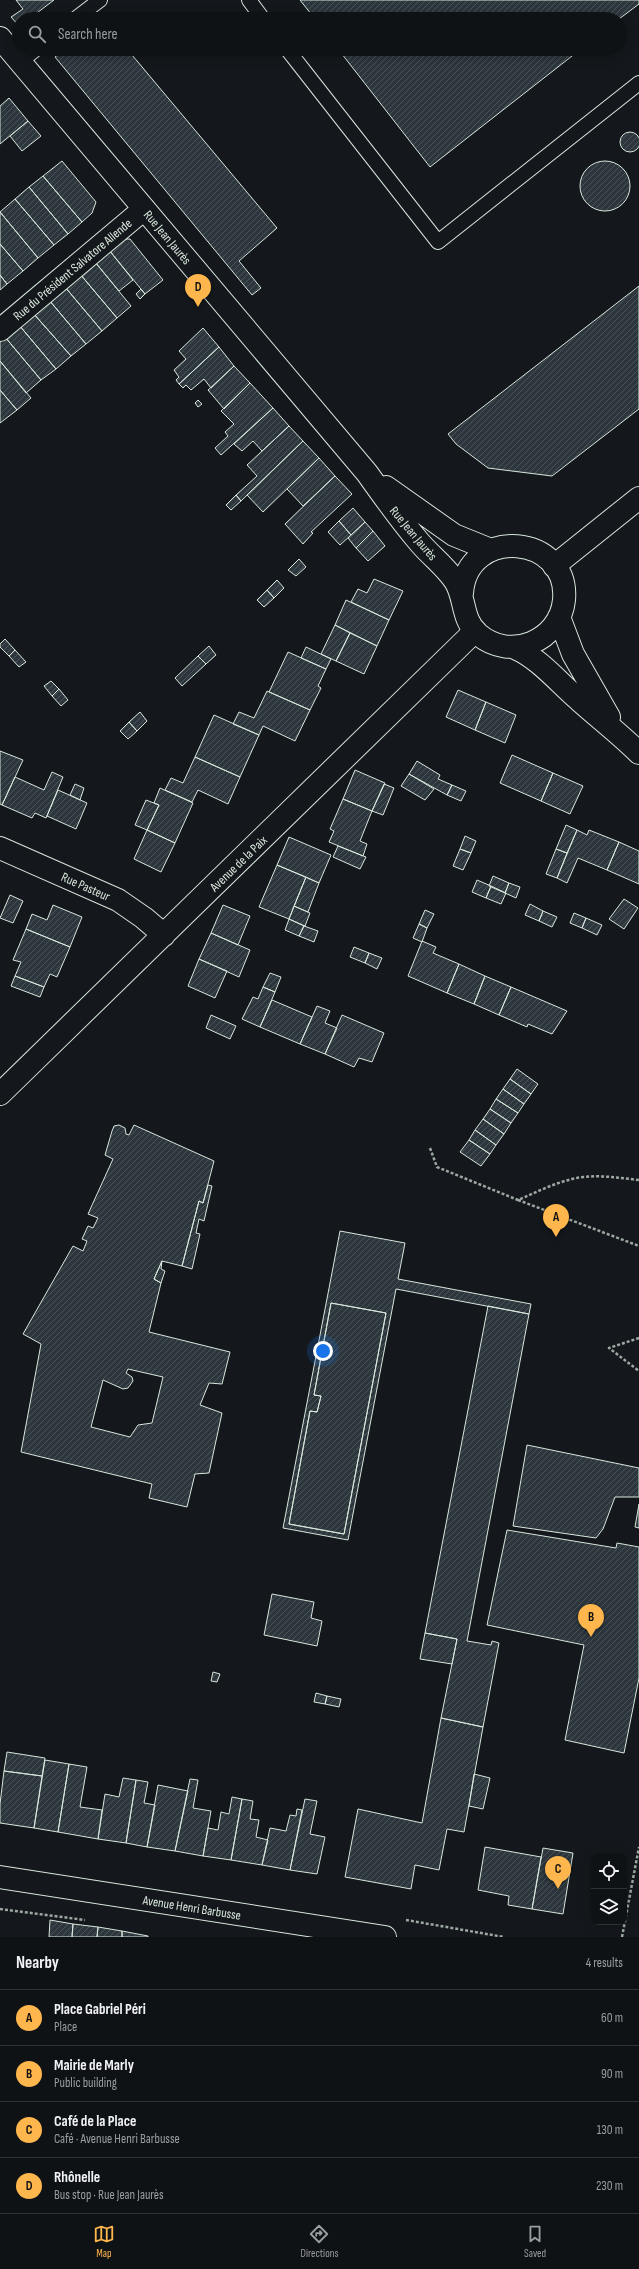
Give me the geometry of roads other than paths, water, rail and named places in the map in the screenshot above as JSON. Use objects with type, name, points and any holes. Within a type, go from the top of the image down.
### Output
[{"type":"street","name":"Rue Jean Jaurès","points":[[0,38],[12,45]]},
{"type":"street","name":"Rue Jean Jaurès","points":[[29,56],[144,209],[367,473],[410,532],[450,573],[462,593]]},
{"type":"street","name":"Rue du Président Salvatore Allende","points":[[0,330],[144,209]]},
{"type":"street","name":"Rue Jean Jaurès","points":[[367,473],[436,524],[466,541],[491,550]]},
{"type":"street","points":[[554,566],[639,498]]},
{"type":"street","name":"Rue Jean Jaurès","points":[[515,648],[526,646],[541,639],[554,627],[563,607],[564,591],[559,575],[554,566],[538,552],[523,546],[507,546],[491,550],[482,556],[471,567],[464,582],[462,593],[464,613],[475,631],[493,644],[515,648],[533,657],[581,702],[619,733],[639,753]]},
{"type":"street","name":"Rue Jean Jaurès","points":[[559,617],[566,638],[579,666],[619,733]]},
{"type":"street","name":"Avenue de la Paix","points":[[0,1094],[475,631]]},
{"type":"street","name":"Rue Pasteur","points":[[0,848],[118,900],[140,914],[164,935]]},
{"type":"street","name":"Avenue Henri Barbusse","points":[[0,1877],[307,1931],[385,1937]]},
{"type":"lane","points":[[84,12],[100,0]]},
{"type":"lane","points":[[249,0],[258,12]]},
{"type":"lane","points":[[292,56],[438,242],[639,83]]},
{"type":"place","name":"Rhônelle","points":[[198,307]]},
{"type":"place","name":"Place Gabriel Péri","points":[[556,1237]]},
{"type":"place","name":"Mairie de Marly","points":[[591,1637]]},
{"type":"place","name":"Café de la Place","points":[[558,1889]]}]
